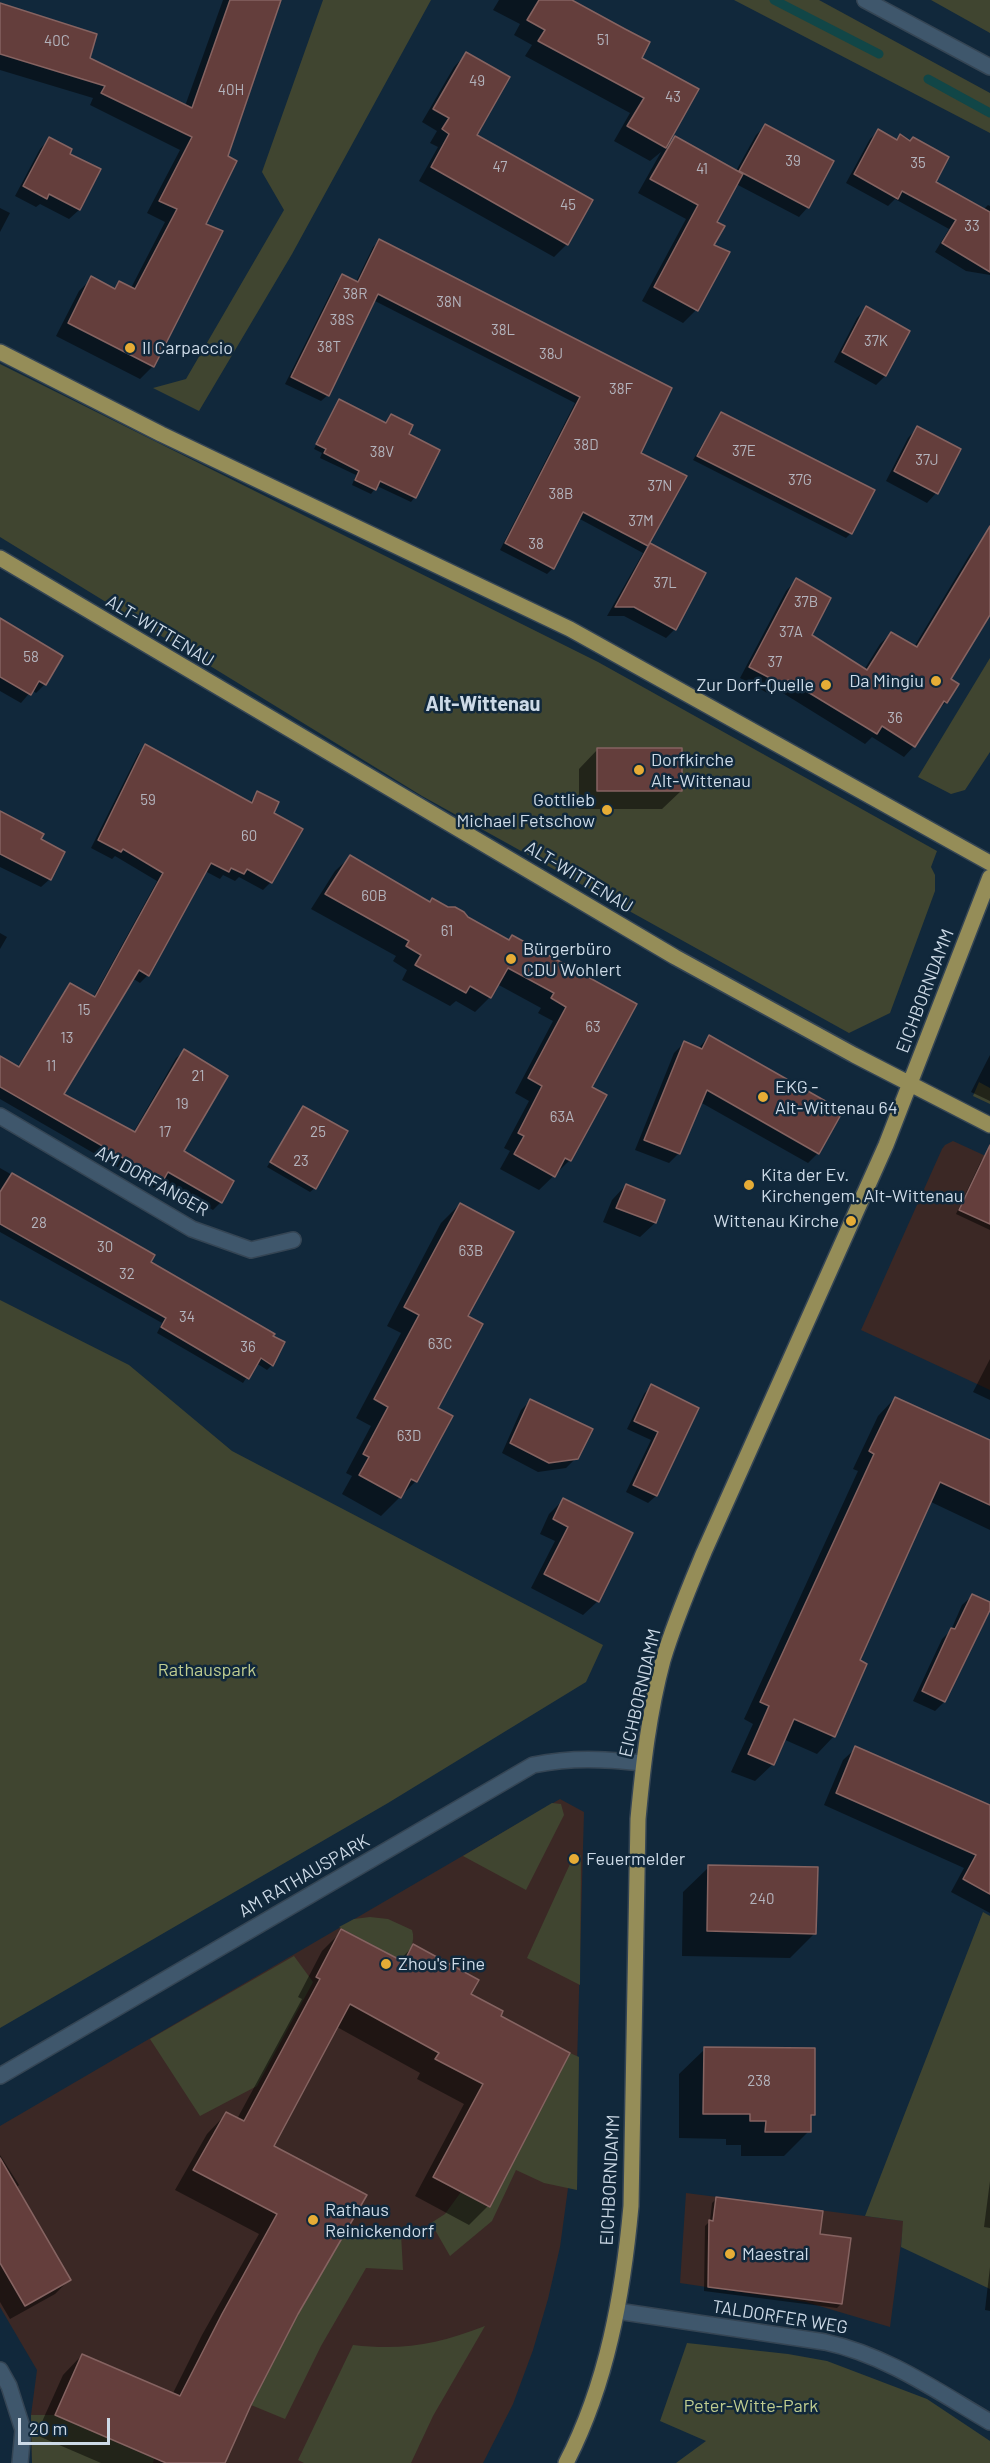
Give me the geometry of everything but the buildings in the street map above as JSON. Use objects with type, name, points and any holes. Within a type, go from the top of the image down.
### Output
[{"type":"main road","points":[[0,352],[161,434],[570,628],[990,863]]},
{"type":"main road","name":"ALT-WITTENAU","points":[[0,558],[675,957],[990,1125]]},
{"type":"main road","name":"EICHBORNDAMM","points":[[566,2463],[596,2389],[612,2336],[627,2252],[631,2206],[638,1819],[643,1763],[663,1660],[680,1610],[886,1145],[990,877]]},
{"type":"street","points":[[865,0],[990,67]]},
{"type":"street","name":"AM DORFANGER","points":[[0,1116],[192,1228],[251,1250],[293,1240]]},
{"type":"street","name":"AM RATHAUSPARK","points":[[0,2076],[533,1766],[564,1759],[594,1758],[643,1763]]},
{"type":"street","name":"TALDORFER WEG","points":[[617,2311],[825,2342],[857,2350],[896,2367],[990,2422]]},
{"type":"street","points":[[0,2370],[9,2386],[23,2430],[20,2463]]},
{"type":"shaded area","points":[[953,1141],[990,1158],[990,1390],[861,1330],[942,1149]]},
{"type":"shaded area","points":[[560,1799],[584,1812],[575,2137],[560,2247],[548,2299],[533,2350],[513,2404],[483,2463],[32,2463],[31,2415],[37,2370],[0,2307],[0,2126]]},
{"type":"shaded area","points":[[686,2193],[904,2221],[890,2327],[806,2302],[680,2283]]},
{"type":"green space","points":[[323,0],[431,0],[292,254],[199,411],[153,388],[186,379],[284,210],[262,172]]},
{"type":"green space","points":[[734,0],[819,0],[990,93],[990,133]]},
{"type":"green space","points":[[931,0],[990,0],[990,33]]},
{"type":"green space","points":[[0,364],[598,662],[937,851],[931,867],[935,875],[935,891],[890,1013],[849,1033],[422,796],[0,537]]},
{"type":"green space","points":[[990,658],[990,752],[965,790],[951,794],[918,777]]},
{"type":"green space","points":[[979,1082],[990,1088],[990,1104],[973,1096]]},
{"type":"green space","name":"Rathauspark","points":[[0,1300],[129,1365],[232,1451],[603,1645],[586,1682],[388,1803],[0,2028]]},
{"type":"green space","points":[[552,1803],[561,1804],[564,1815],[526,1890],[463,1856]]},
{"type":"green space","points":[[581,1855],[580,1985],[527,1958],[570,1864]]},
{"type":"green space","points":[[983,1912],[990,1916],[990,2289],[901,2247],[903,2221],[865,2216]]},
{"type":"green space","points":[[370,1917],[388,1919],[412,1930],[413,1942],[404,1962],[339,1927],[354,1919]]},
{"type":"green space","points":[[294,1956],[313,1982],[257,2086],[200,2116],[150,2039]]},
{"type":"green space","points":[[570,2053],[579,2057],[577,2190],[544,2183],[516,2170],[492,2221],[450,2256],[431,2223],[445,2214],[461,2192],[510,2167]]},
{"type":"green space","points":[[349,2225],[368,2232],[401,2234],[403,2270],[366,2268],[321,2346],[285,2419],[251,2405],[298,2314]]},
{"type":"green space","points":[[485,2326],[433,2416],[411,2463],[304,2463],[298,2460],[353,2345],[388,2347],[436,2342]]},
{"type":"green space","name":"Peter-Witte-Park","points":[[687,2343],[788,2354],[827,2361],[927,2399],[990,2441],[990,2463],[676,2463],[706,2441],[660,2421]]},
{"type":"green space","points":[[31,2415],[55,2415],[154,2458],[153,2463],[32,2463]]},
{"type":"waterway","points":[[774,0],[879,54]]},
{"type":"waterway","points":[[928,79],[990,113]]},
{"type":"place","name":"Il Carpaccio","points":[[130,348]]},
{"type":"place","name":"Da Mingiu","points":[[936,681]]},
{"type":"place","name":"Zur Dorf-Quelle","points":[[826,685]]},
{"type":"place","name":"Dorfkirche Alt-Wittenau","points":[[639,770]]},
{"type":"place","name":"Gottlieb Michael Fetschow","points":[[607,810]]},
{"type":"place","name":"Bürgerbüro CDU Wohlert","points":[[511,959]]},
{"type":"place","name":"EKG - Alt-Wittenau 64","points":[[763,1097]]},
{"type":"place","name":"Kita der Ev. Kirchengem. Alt-Wittenau","points":[[749,1185]]},
{"type":"place","name":"Wittenau Kirche","points":[[851,1221]]},
{"type":"place","name":"Feuermelder","points":[[574,1859]]},
{"type":"place","name":"Zhou's Fine","points":[[386,1964]]},
{"type":"place","name":"Rathaus Reinickendorf","points":[[313,2220]]},
{"type":"place","name":"Maestral","points":[[730,2254]]},
{"type":"district","name":"Alt-Wittenau","points":[[483,704]]}]
